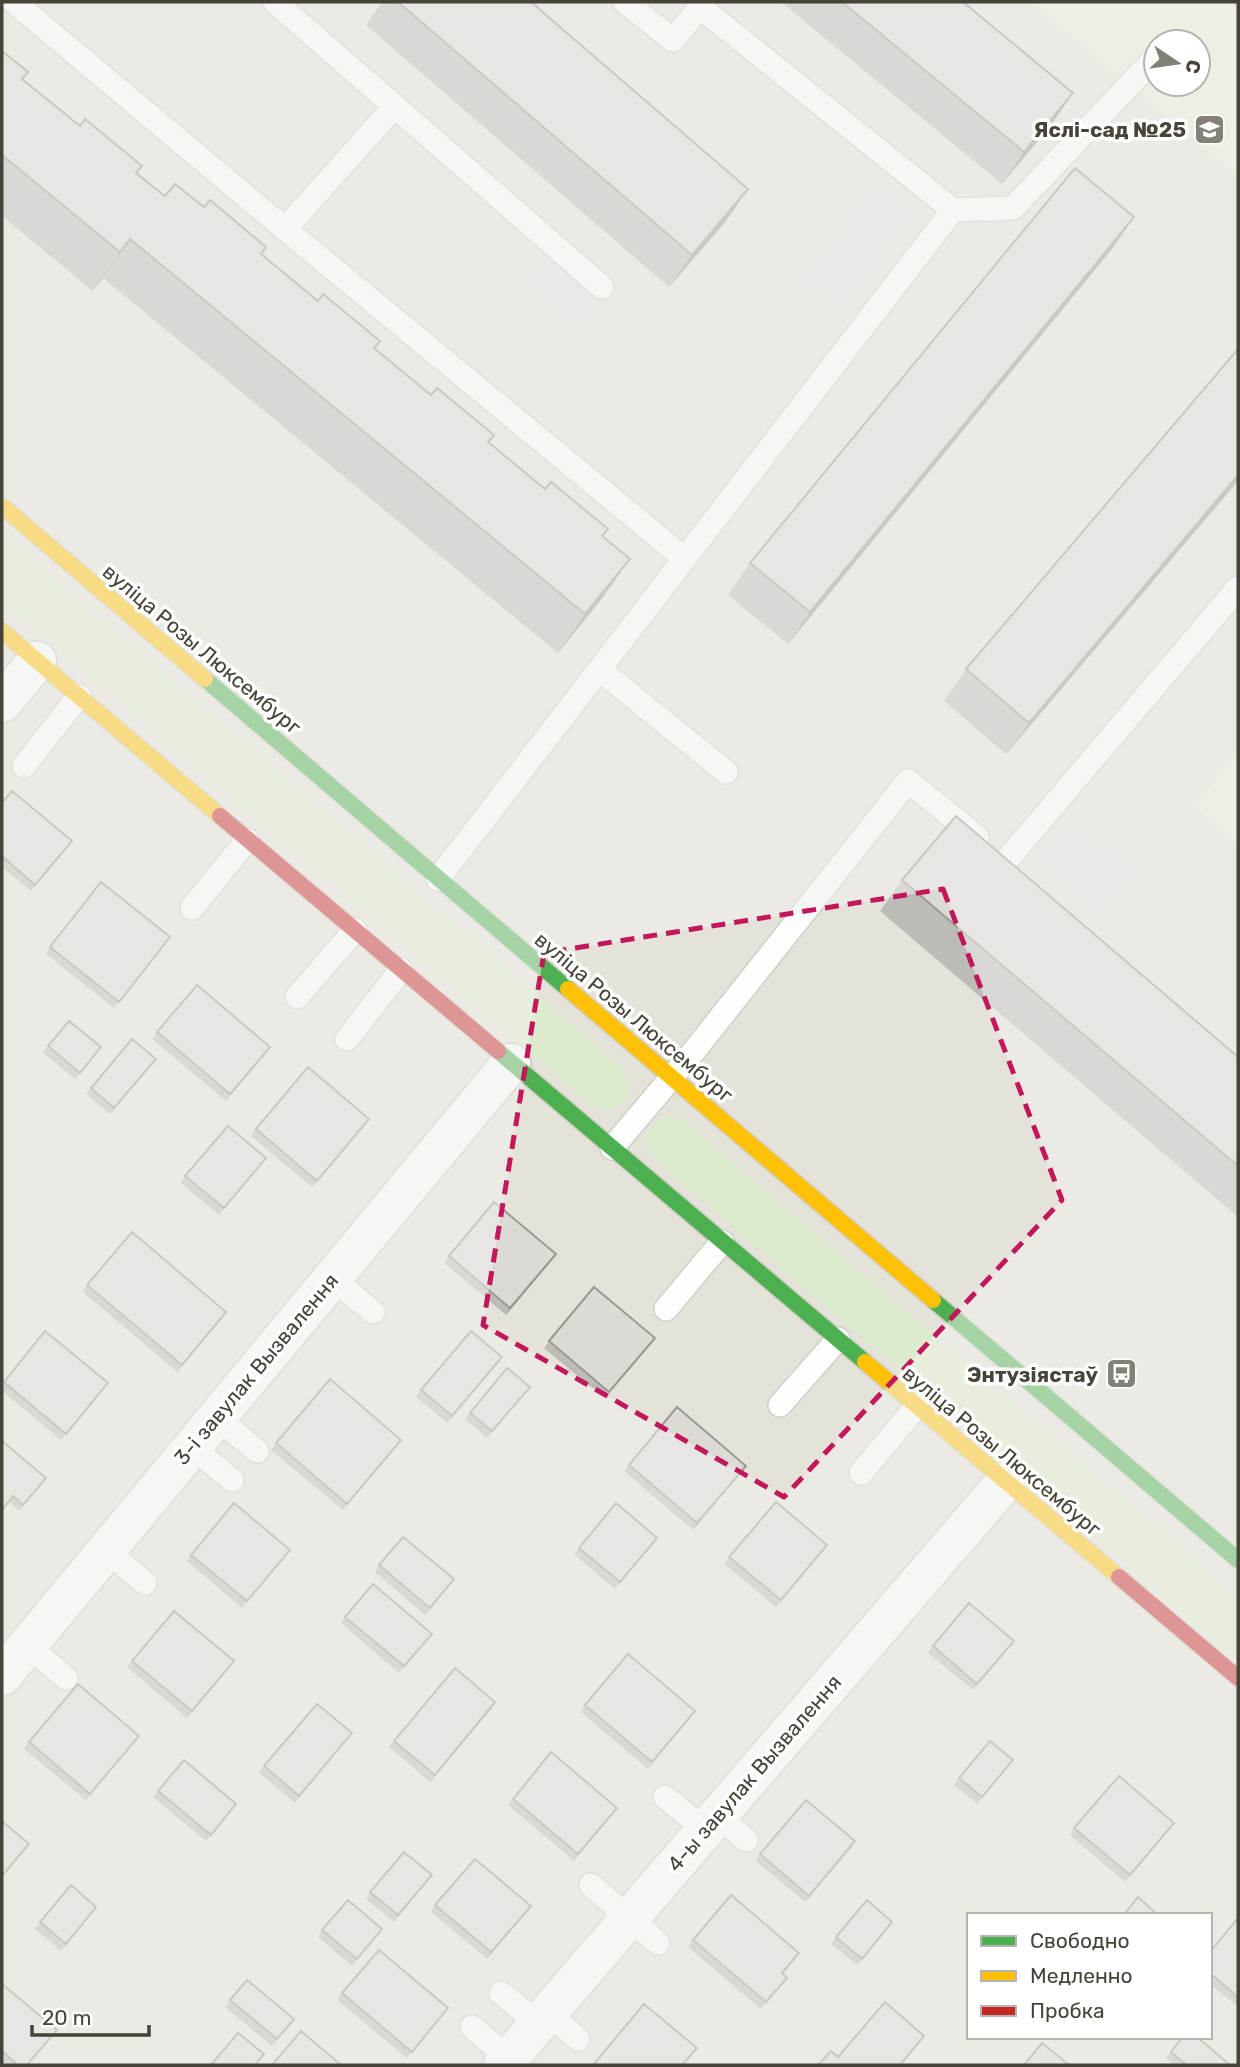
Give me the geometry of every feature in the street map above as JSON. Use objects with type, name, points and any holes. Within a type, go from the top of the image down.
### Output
[{"type":"main road","name":"вуліца Розы Люксембург","points":[[2,506],[1238,1560]]},
{"type":"main road","name":"вуліца Розы Люксембург","points":[[2,631],[1238,1678]]},
{"type":"street","points":[[2,703],[37,661]]},
{"type":"street","name":"3-і завулак Вызвалення","points":[[2,1676],[511,1063]]},
{"type":"street","name":"4-ы завулак Вызвалення","points":[[510,2063],[543,2019],[630,1918],[723,1829],[1006,1481]]},
{"type":"lane","points":[[14,2],[685,559]]},
{"type":"lane","points":[[275,2],[603,287]]},
{"type":"lane","points":[[625,2],[673,40],[700,7],[953,209],[1013,208],[1142,72]]},
{"type":"lane","points":[[285,229],[395,106]]},
{"type":"lane","points":[[438,878],[953,209]]},
{"type":"lane","points":[[1006,861],[1238,588]]},
{"type":"lane","points":[[600,670],[726,772]]},
{"type":"lane","points":[[24,766],[79,696]]},
{"type":"lane","points":[[612,1148],[672,1078],[908,781],[1027,879]]},
{"type":"lane","points":[[192,908],[247,840]]},
{"type":"lane","points":[[297,997],[355,930]]},
{"type":"lane","points":[[347,1039],[401,970]]},
{"type":"lane","points":[[666,1308],[722,1242]]},
{"type":"lane","points":[[332,1278],[373,1312]]},
{"type":"lane","points":[[780,1405],[838,1339]]},
{"type":"lane","points":[[860,1472],[917,1406]]},
{"type":"lane","points":[[216,1417],[257,1451]]},
{"type":"lane","points":[[192,1447],[232,1480]]},
{"type":"lane","points":[[106,1550],[145,1583]]},
{"type":"lane","points":[[27,1645],[66,1678]]},
{"type":"lane","points":[[665,1797],[723,1829]]},
{"type":"lane","points":[[591,1885],[658,1943]]},
{"type":"lane","points":[[501,1993],[578,2039]]},
{"type":"lane","points":[[472,2027],[510,2063]]},
{"type":"highlighted area","points":[[943,889],[1062,1200],[784,1497],[483,1325],[544,953]]},
{"type":"shaded area","points":[[2,2],[1238,2],[1238,2065],[2,2065]]},
{"type":"shaded area","name":"Яслі-сад №25","points":[[1030,2],[1238,2],[1236,175],[1144,98],[1212,98],[1212,28],[1142,28],[1142,96]]},
{"type":"shaded area","points":[[876,173],[926,213],[840,321],[790,281]]},
{"type":"shaded area","points":[[557,239],[616,290],[575,337],[516,286]]},
{"type":"shaded area","points":[[1238,750],[1238,844],[1193,807]]},
{"type":"shaded area","points":[[1069,808],[1149,873],[1107,925],[1027,860]]},
{"type":"green space","points":[[2,536],[622,1068],[630,1087],[627,1098],[611,1110],[591,1105],[2,600]]},
{"type":"green space","points":[[665,1117],[676,1117],[685,1122],[1238,1597],[1238,1661],[654,1159],[645,1140],[648,1129]]},
{"type":"building","points":[[398,2],[531,2],[748,189],[692,255]]},
{"type":"building","points":[[842,2],[963,2],[1073,93],[1024,152]]},
{"type":"building","points":[[2,51],[28,72],[22,79],[80,126],[85,119],[142,166],[136,173],[165,196],[175,184],[204,207],[210,200],[266,247],[261,254],[318,301],[323,294],[380,341],[374,348],[431,395],[437,388],[494,435],[488,442],[545,489],[551,482],[608,529],[602,536],[630,559],[585,614],[130,239],[120,252],[2,155]]},
{"type":"building","points":[[1075,168],[1134,217],[810,612],[750,563]]},
{"type":"building","points":[[1238,349],[1238,475],[1029,723],[966,669]]},
{"type":"building","points":[[12,791],[72,841],[35,885],[2,856],[2,803]]},
{"type":"building","points":[[956,816],[1238,1057],[1238,1166],[902,880]]},
{"type":"building","points":[[101,882],[170,937],[119,1002],[50,947]]},
{"type":"building","points":[[197,985],[270,1047],[230,1094],[157,1032]]},
{"type":"building","points":[[69,1021],[101,1047],[80,1073],[48,1046]]},
{"type":"building","points":[[132,1039],[156,1059],[114,1108],[91,1088]]},
{"type":"building","points":[[308,1067],[369,1119],[317,1181],[256,1129]]},
{"type":"building","points":[[228,1126],[266,1158],[224,1208],[185,1176]]},
{"type":"building","points":[[494,1202],[556,1254],[510,1308],[449,1256]]},
{"type":"building","points":[[132,1232],[226,1312],[182,1365],[87,1285]]},
{"type":"building","points":[[594,1287],[655,1338],[609,1392],[549,1341]]},
{"type":"building","points":[[45,1331],[108,1383],[66,1434],[4,1382]]},
{"type":"building","points":[[471,1331],[502,1357],[452,1416],[421,1390]]},
{"type":"building","points":[[507,1368],[530,1387],[492,1431],[470,1413]]},
{"type":"building","points":[[330,1379],[401,1440],[347,1504],[276,1443]]},
{"type":"building","points":[[677,1407],[746,1466],[697,1523],[629,1465]]},
{"type":"building","points":[[2,1441],[46,1478],[23,1505],[13,1496],[2,1510]]},
{"type":"building","points":[[776,1502],[827,1545],[781,1600],[729,1557]]},
{"type":"building","points":[[234,1503],[290,1550],[247,1601],[191,1555]]},
{"type":"building","points":[[616,1503],[657,1538],[620,1582],[579,1548]]},
{"type":"building","points":[[403,1537],[454,1579],[430,1608],[379,1565]]},
{"type":"building","points":[[373,1584],[432,1634],[404,1666],[345,1617]]},
{"type":"building","points":[[969,1603],[1014,1641],[977,1684],[933,1646]]},
{"type":"building","points":[[174,1611],[234,1661],[192,1711],[132,1661]]},
{"type":"building","points":[[628,1654],[695,1711],[652,1762],[585,1705]]},
{"type":"building","points":[[455,1668],[495,1702],[435,1775],[394,1741]]},
{"type":"building","points":[[78,1684],[139,1736],[90,1794],[29,1742]]},
{"type":"building","points":[[317,1704],[352,1733],[299,1796],[264,1766]]},
{"type":"building","points":[[990,1741],[1013,1760],[982,1797],[959,1778]]},
{"type":"building","points":[[551,1752],[617,1808],[578,1854],[513,1799]]},
{"type":"building","points":[[184,1760],[236,1804],[211,1835],[158,1791]]},
{"type":"building","points":[[1119,1776],[1174,1823],[1130,1875],[1074,1828]]},
{"type":"building","points":[[806,1800],[855,1841],[809,1896],[760,1854]]},
{"type":"building","points":[[2,1821],[29,1844],[2,1876]]},
{"type":"building","points":[[404,1852],[432,1875],[398,1915],[370,1892]]},
{"type":"building","points":[[475,1859],[531,1906],[491,1952],[435,1905]]},
{"type":"building","points":[[71,1885],[96,1907],[66,1944],[40,1922]]},
{"type":"building","points":[[731,1895],[799,1953],[782,1973],[787,1978],[766,2002],[693,1940]]},
{"type":"building","points":[[1138,1897],[1156,1913],[1126,1913]]},
{"type":"building","points":[[348,1900],[382,1929],[357,1959],[322,1930]]},
{"type":"building","points":[[867,1900],[892,1922],[862,1959],[836,1937]]},
{"type":"building","points":[[1238,1918],[1238,1997],[1212,1975],[1212,1950]]},
{"type":"building","points":[[379,1950],[448,2008],[412,2052],[342,1993]]},
{"type":"building","points":[[247,1980],[294,2019],[277,2039],[230,2000]]},
{"type":"building","points":[[2,1984],[57,2030],[27,2065],[18,2065],[2,2051]]},
{"type":"building","points":[[885,2002],[924,2036],[900,2065],[818,2065],[831,2051],[838,2057]]},
{"type":"building","points":[[644,2004],[697,2048],[682,2065],[593,2065]]},
{"type":"building","points":[[301,2031],[341,2065],[272,2065]]},
{"type":"building","points":[[238,2033],[264,2054],[255,2065],[211,2065]]},
{"type":"building","points":[[1181,2039],[1199,2039],[1230,2065],[1187,2065],[1171,2052]]},
{"type":"building","points":[[1042,2043],[1069,2065],[1024,2065]]},
{"type":"traffic: fast","points":[[205,679],[568,989]]},
{"type":"traffic: fast","points":[[498,1051],[865,1362]]},
{"type":"traffic: fast","points":[[933,1300],[1238,1560]]},
{"type":"traffic: slow","points":[[2,506],[205,679]]},
{"type":"traffic: slow","points":[[2,631],[220,816]]},
{"type":"traffic: slow","points":[[568,989],[933,1300]]},
{"type":"traffic: slow","points":[[865,1362],[1119,1577]]},
{"type":"traffic: jam","points":[[220,816],[498,1051]]},
{"type":"traffic: jam","points":[[1119,1577],[1238,1678]]},
{"type":"place","name":"Яслі-сад №25","points":[[1209,129]]},
{"type":"place","name":"Энтузіястаў","points":[[1121,1374]]}]
